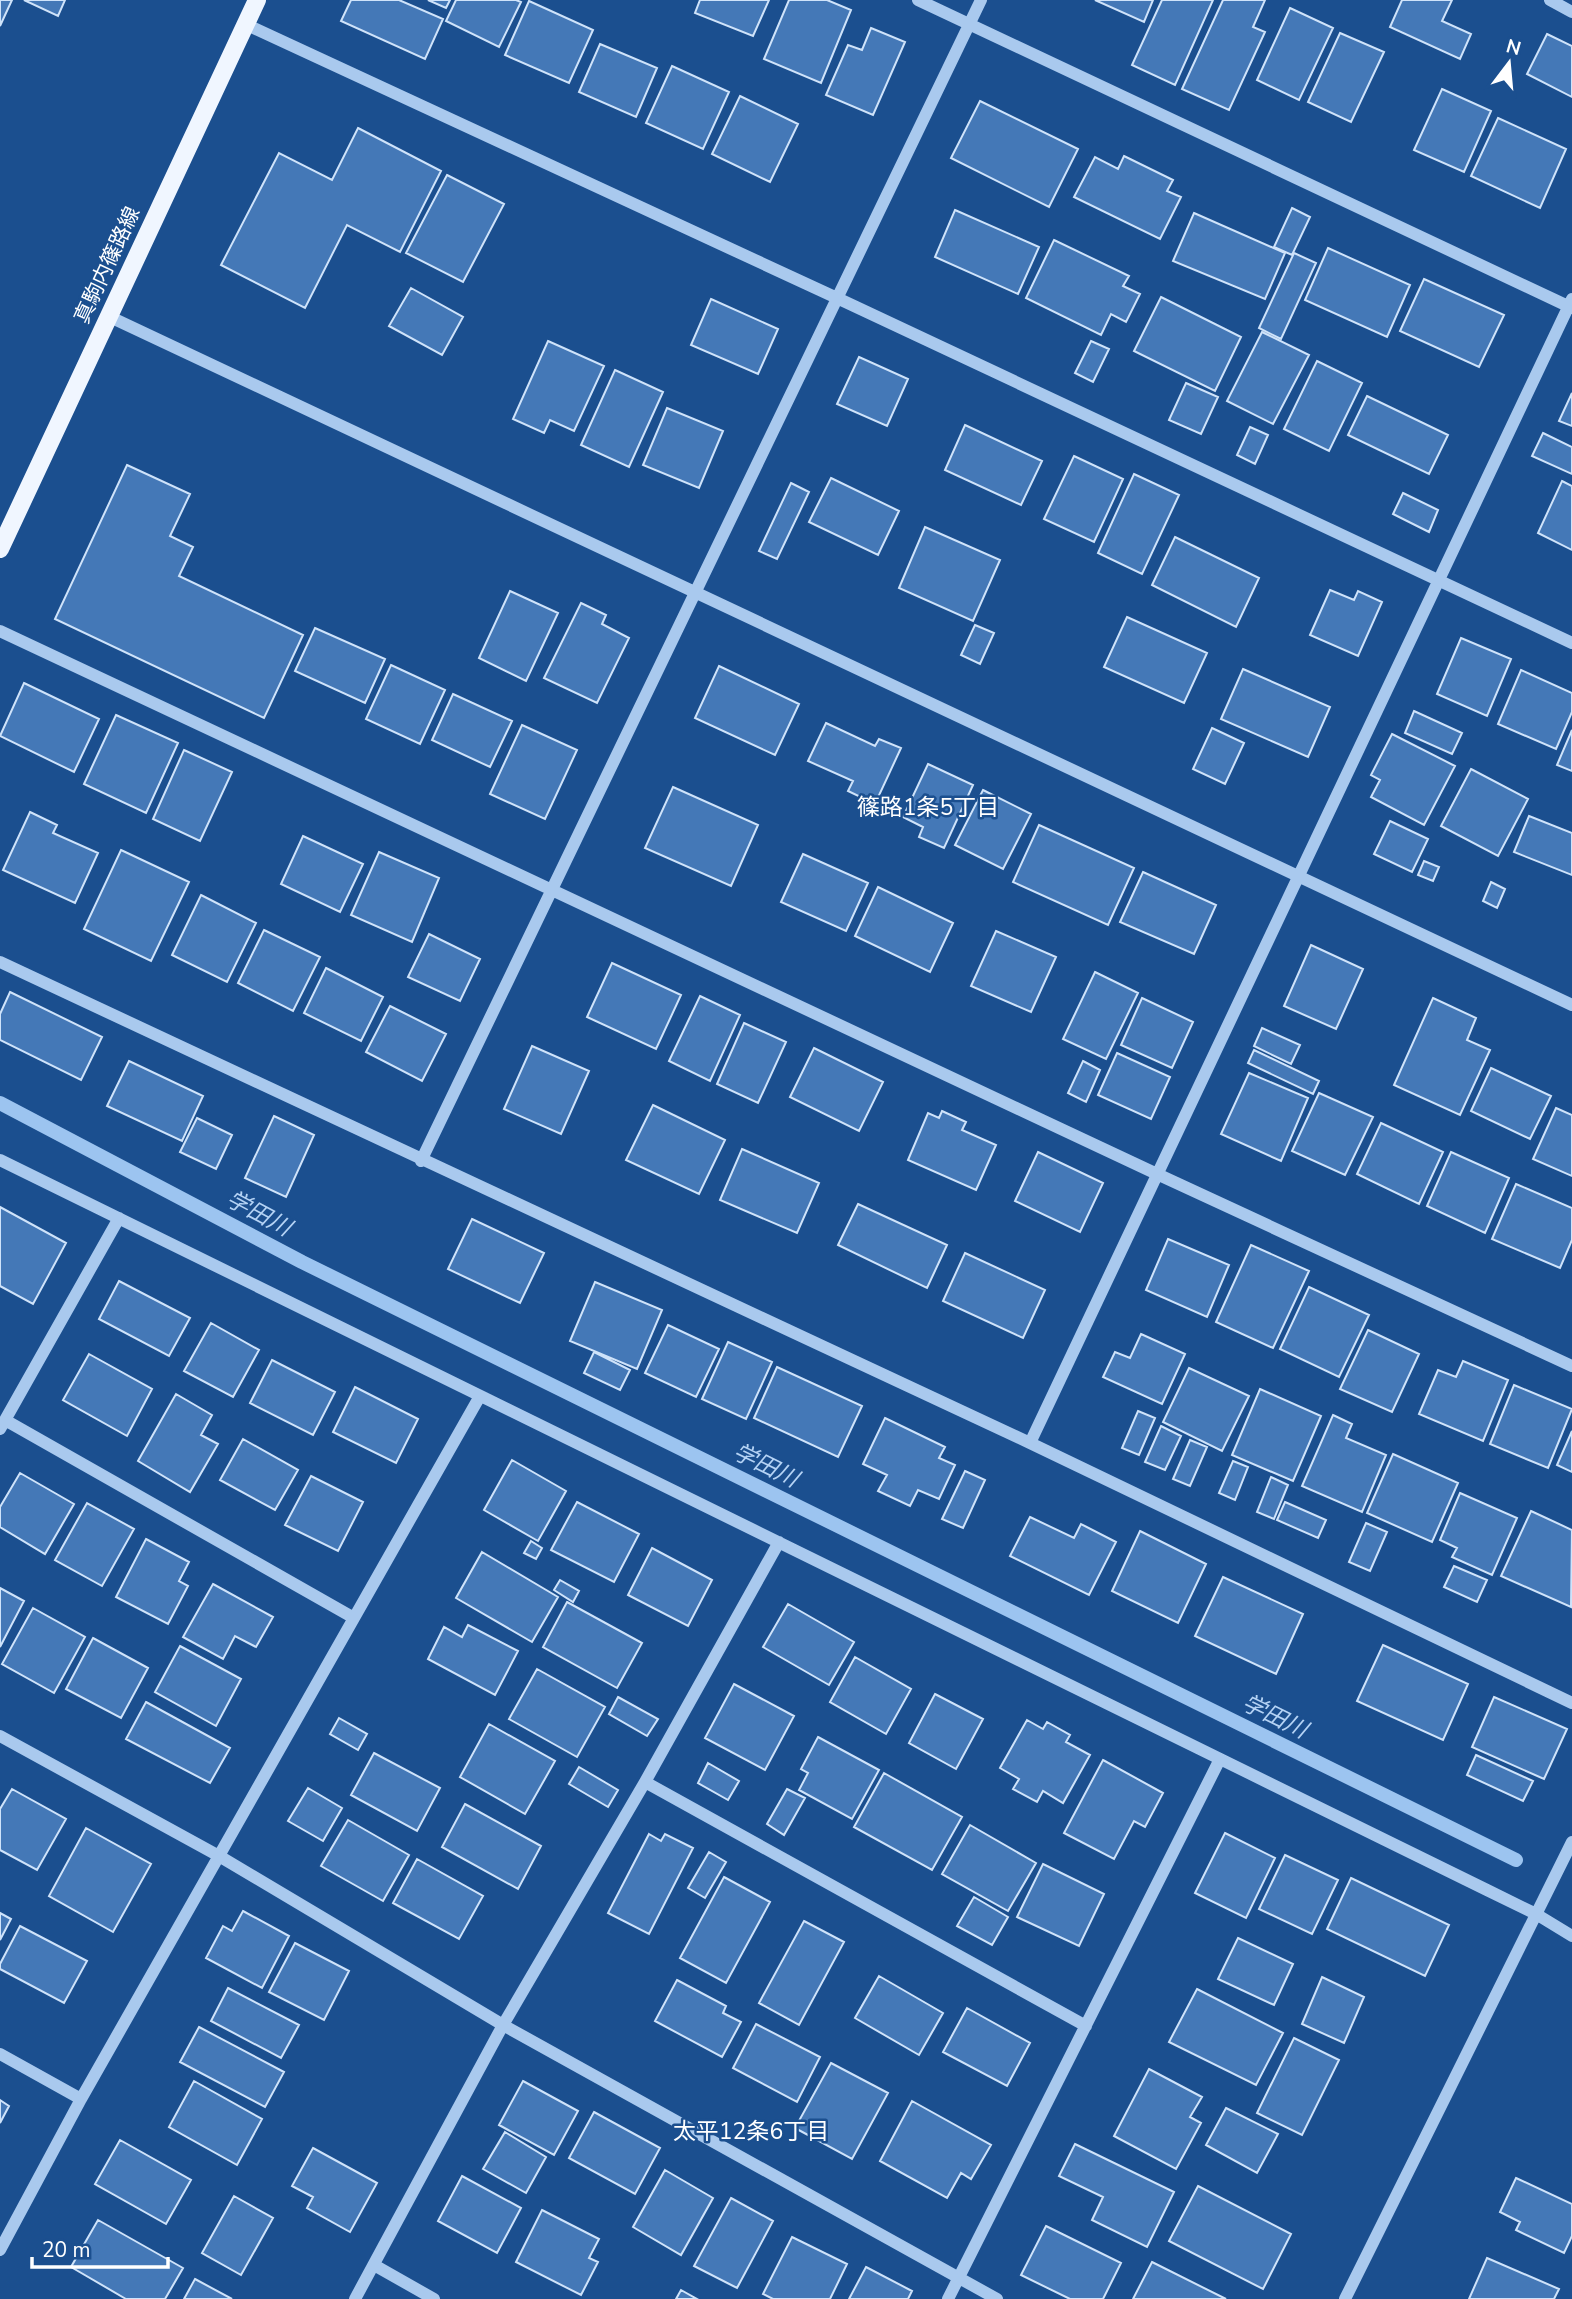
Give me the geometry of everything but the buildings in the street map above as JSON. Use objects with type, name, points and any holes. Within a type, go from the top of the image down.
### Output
[{"type":"main road","name":"真駒内篠路線","points":[[0,550],[257,0]]},
{"type":"street","points":[[918,0],[1571,305],[1030,1443]]},
{"type":"street","points":[[421,1161],[981,0]]},
{"type":"street","points":[[1550,0],[1572,12]]},
{"type":"street","points":[[246,24],[1572,643]]},
{"type":"street","points":[[108,316],[1572,1005]]},
{"type":"street","points":[[0,631],[1572,1366]]},
{"type":"street","points":[[0,962],[421,1161],[1030,1443],[1572,1703]]},
{"type":"street","points":[[0,1160],[1536,1914],[1572,1936]]},
{"type":"street","points":[[119,1219],[2,1424],[354,1618]]},
{"type":"street","points":[[0,2250],[81,2099],[480,1396]]},
{"type":"street","points":[[355,2299],[503,2025],[645,1783],[779,1542]]},
{"type":"street","points":[[0,1736],[219,1856],[503,2025],[997,2299]]},
{"type":"street","points":[[948,2299],[1220,1759]]},
{"type":"street","points":[[645,1783],[1086,2026]]},
{"type":"street","points":[[1345,2299],[1572,1843]]},
{"type":"street","points":[[0,2054],[81,2099]]},
{"type":"street","points":[[374,2265],[433,2299]]},
{"type":"waterway","name":"学田川","points":[[0,1103],[302,1262],[1516,1860]]},
{"type":"district","name":"篠路1条5丁目","points":[[928,807]]},
{"type":"district","name":"太平12条6丁目","points":[[751,2131]]}]
